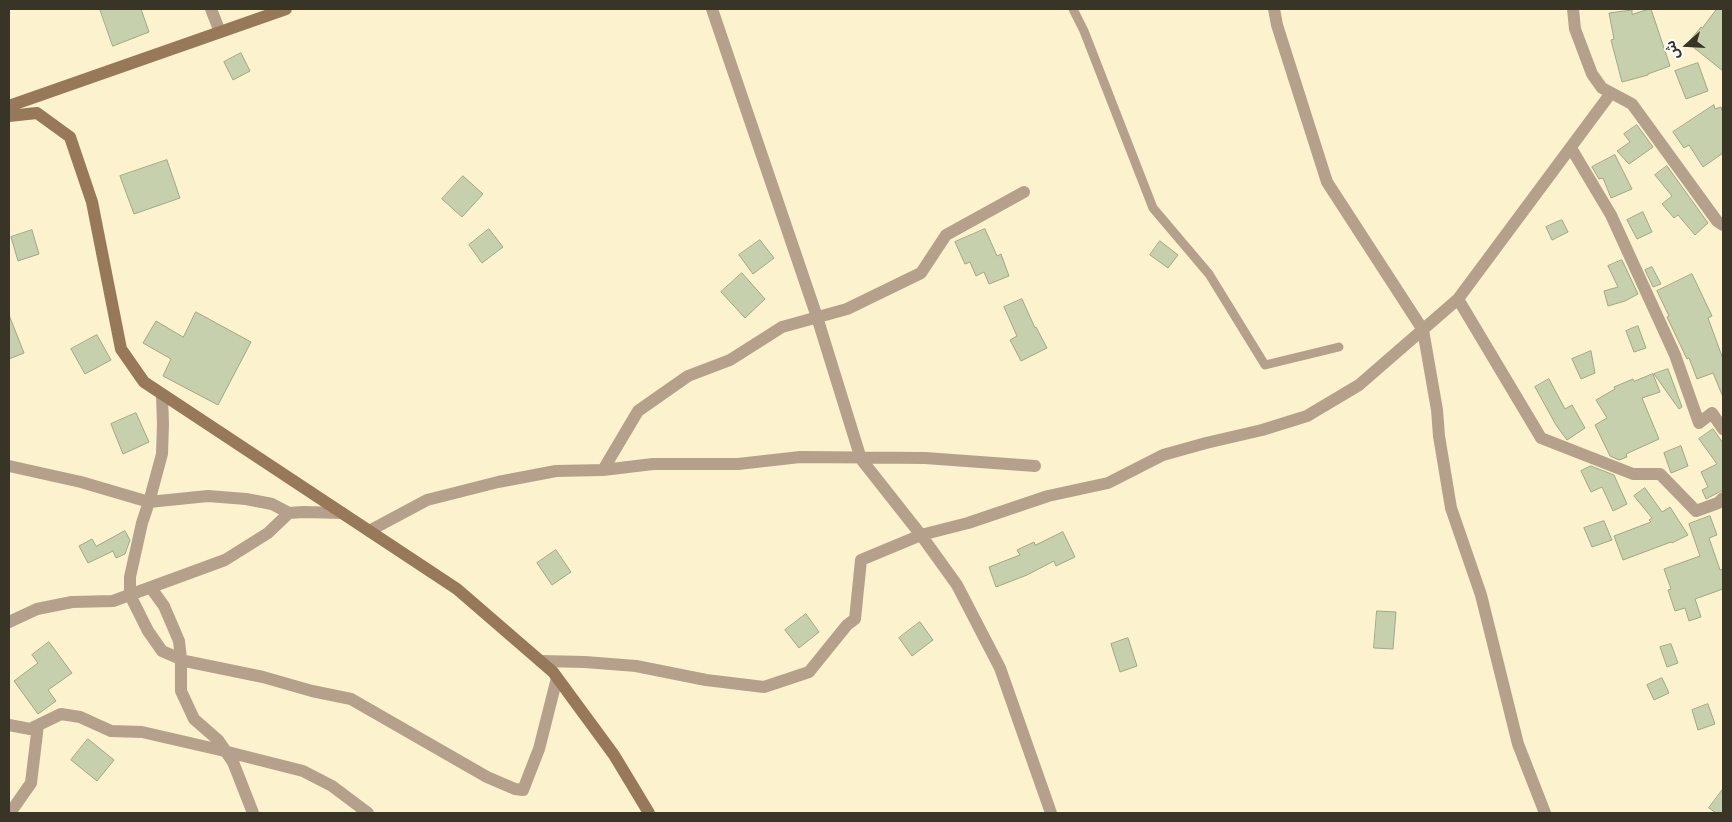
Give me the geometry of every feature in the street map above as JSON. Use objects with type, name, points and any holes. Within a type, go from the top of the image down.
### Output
[{"type":"street","points":[[211,9],[220,32]]},
{"type":"street","points":[[9,106],[286,9]]},
{"type":"street","points":[[712,9],[817,317],[861,458],[957,585],[1000,668],[1051,813]]},
{"type":"street","points":[[1274,9],[1277,25],[1328,182],[1423,330],[1451,508],[1481,595],[1518,744],[1544,813]]},
{"type":"street","points":[[1574,9],[1575,29],[1592,74],[1602,88],[1632,104],[1717,221],[1723,225]]},
{"type":"street","points":[[540,661],[636,666],[706,680],[764,687],[809,672],[847,625],[855,619],[860,560],[921,535],[968,524],[1048,496],[1108,483],[1163,455],[1262,430],[1307,416],[1360,385],[1458,298],[1611,93]]},
{"type":"street","points":[[9,116],[37,113],[70,137],[92,202],[121,349],[144,382],[457,589],[557,678],[614,755],[649,813]]},
{"type":"street","points":[[1571,148],[1611,216],[1675,355],[1699,423],[1712,413],[1723,429]]},
{"type":"street","points":[[603,470],[638,411],[688,376],[730,360],[782,327],[847,309],[921,273],[946,236],[1024,192]]},
{"type":"street","points":[[1458,298],[1541,438],[1633,474],[1660,474],[1696,511],[1718,503],[1723,498]]},
{"type":"street","points":[[162,395],[162,454],[150,502],[142,523],[130,577],[130,595],[148,631],[162,651],[181,659],[351,699],[487,777],[522,790],[539,749],[557,678]]},
{"type":"street","points":[[369,531],[426,500],[498,482],[556,471],[603,470],[652,464],[738,464],[800,457],[925,458],[1035,466]]},
{"type":"street","points":[[9,466],[81,482],[150,502],[208,496],[246,499],[272,504],[289,513],[342,513]]},
{"type":"street","points":[[9,622],[37,609],[72,602],[113,601],[225,560],[268,533],[289,513]]},
{"type":"street","points":[[151,588],[164,606],[178,641],[181,659],[181,691],[194,719],[218,740],[233,762],[253,813]]},
{"type":"street","points":[[9,725],[30,729],[61,714],[80,716],[111,731],[142,732],[225,751],[303,771],[332,786],[368,813]]},
{"type":"street","points":[[10,813],[31,783],[38,725]]},
{"type":"lane","points":[[1073,9],[1084,31],[1152,208],[1209,274],[1265,365],[1339,347]]},
{"type":"building","points":[[100,9],[141,9],[149,32],[113,46]]},
{"type":"building","points":[[1651,9],[1670,66],[1648,75],[1622,82],[1611,40],[1614,39],[1609,13],[1632,10],[1632,14]]},
{"type":"building","points":[[1717,9],[1723,9],[1723,71],[1688,43]]},
{"type":"building","points":[[241,53],[250,71],[233,80],[224,62]]},
{"type":"building","points":[[1698,63],[1708,91],[1686,99],[1675,71]]},
{"type":"building","points":[[1714,105],[1715,109],[1721,107],[1723,113],[1723,153],[1703,167],[1689,145],[1684,148],[1673,132]]},
{"type":"building","points":[[1637,125],[1653,147],[1629,164],[1617,151],[1630,142],[1624,134]]},
{"type":"building","points":[[1615,155],[1632,189],[1611,198],[1603,178],[1599,179],[1592,167]]},
{"type":"building","points":[[167,160],[180,198],[134,214],[120,176]]},
{"type":"building","points":[[1667,166],[1708,223],[1695,235],[1678,215],[1674,218],[1662,204],[1672,196],[1655,175]]},
{"type":"building","points":[[463,176],[483,194],[462,217],[442,199]]},
{"type":"building","points":[[1643,212],[1652,232],[1637,239],[1627,220]]},
{"type":"building","points":[[1562,220],[1568,232],[1552,240],[1546,227]]},
{"type":"building","points":[[489,229],[503,247],[482,263],[469,245]]},
{"type":"building","points":[[985,229],[997,256],[1001,254],[1009,276],[989,284],[984,272],[976,276],[970,262],[965,264],[955,242]]},
{"type":"building","points":[[32,230],[39,254],[18,261],[11,237]]},
{"type":"building","points":[[760,240],[774,258],[753,274],[739,255]]},
{"type":"building","points":[[1160,241],[1178,255],[1168,268],[1150,255]]},
{"type":"building","points":[[1622,260],[1638,294],[1625,301],[1608,306],[1604,291],[1618,287],[1608,266]]},
{"type":"building","points":[[1652,267],[1661,284],[1653,287],[1645,270]]},
{"type":"building","points":[[742,273],[765,299],[745,318],[721,292]]},
{"type":"building","points":[[1692,274],[1712,316],[1708,318],[1723,359],[1723,397],[1713,373],[1697,379],[1689,358],[1687,359],[1667,317],[1669,316],[1657,291]]},
{"type":"building","points":[[1022,299],[1035,328],[1047,348],[1021,361],[1010,340],[1017,336],[1004,307]]},
{"type":"building","points":[[196,312],[251,342],[218,405],[163,376],[171,359],[143,343],[156,321],[183,337]]},
{"type":"building","points":[[9,315],[24,353],[9,359]]},
{"type":"building","points":[[1638,326],[1646,348],[1634,352],[1626,331]]},
{"type":"building","points":[[97,335],[111,360],[85,374],[71,349]]},
{"type":"building","points":[[1591,351],[1595,373],[1581,379],[1572,359]]},
{"type":"building","points":[[1668,369],[1682,407],[1679,409],[1654,374]]},
{"type":"building","points":[[1653,374],[1660,392],[1642,398],[1659,439],[1626,454],[1627,457],[1619,460],[1610,456],[1595,425],[1607,418],[1596,400],[1615,389],[1614,387],[1633,379],[1634,381]]},
{"type":"building","points":[[1549,379],[1565,409],[1572,405],[1585,428],[1567,440],[1556,425],[1535,387]]},
{"type":"building","points":[[136,413],[149,442],[123,454],[111,424]]},
{"type":"building","points":[[1713,429],[1723,443],[1723,490],[1706,499],[1702,490],[1708,487],[1701,472],[1717,464],[1699,439]]},
{"type":"building","points":[[1681,446],[1688,466],[1671,473],[1664,453]]},
{"type":"building","points":[[1591,466],[1614,475],[1627,504],[1613,511],[1602,487],[1591,492],[1581,471]]},
{"type":"building","points":[[1645,488],[1662,512],[1670,507],[1688,535],[1672,543],[1623,560],[1614,536],[1651,522],[1649,520],[1652,518],[1634,496]]},
{"type":"building","points":[[1710,516],[1717,535],[1709,538],[1720,570],[1723,569],[1723,589],[1695,599],[1701,617],[1689,621],[1685,608],[1675,611],[1668,590],[1671,589],[1664,569],[1700,556],[1689,524]]},
{"type":"building","points":[[1604,521],[1612,540],[1592,547],[1584,528]]},
{"type":"building","points":[[125,531],[130,540],[125,554],[116,558],[113,551],[88,563],[79,546],[92,539],[96,546]]},
{"type":"building","points":[[1063,532],[1075,557],[1056,566],[1054,561],[1027,575],[996,587],[989,567],[1020,555],[1017,550],[1034,542],[1035,545]]},
{"type":"building","points":[[556,550],[571,572],[552,585],[537,563]]},
{"type":"building","points":[[1377,611],[1396,612],[1393,649],[1374,648]]},
{"type":"building","points":[[806,614],[819,632],[799,648],[785,630]]},
{"type":"building","points":[[920,622],[933,640],[912,656],[899,638]]},
{"type":"building","points":[[1128,638],[1137,666],[1120,672],[1111,644]]},
{"type":"building","points":[[49,642],[72,673],[48,690],[56,701],[38,714],[14,681],[38,663],[32,655]]},
{"type":"building","points":[[1671,644],[1678,663],[1667,667],[1660,647]]},
{"type":"building","points":[[1662,678],[1669,693],[1654,700],[1647,685]]},
{"type":"building","points":[[1708,704],[1715,724],[1698,730],[1692,710]]},
{"type":"building","points":[[88,739],[114,760],[97,781],[71,760]]},
{"type":"building","points":[[1723,789],[1723,813],[1716,813],[1709,808]]}]
